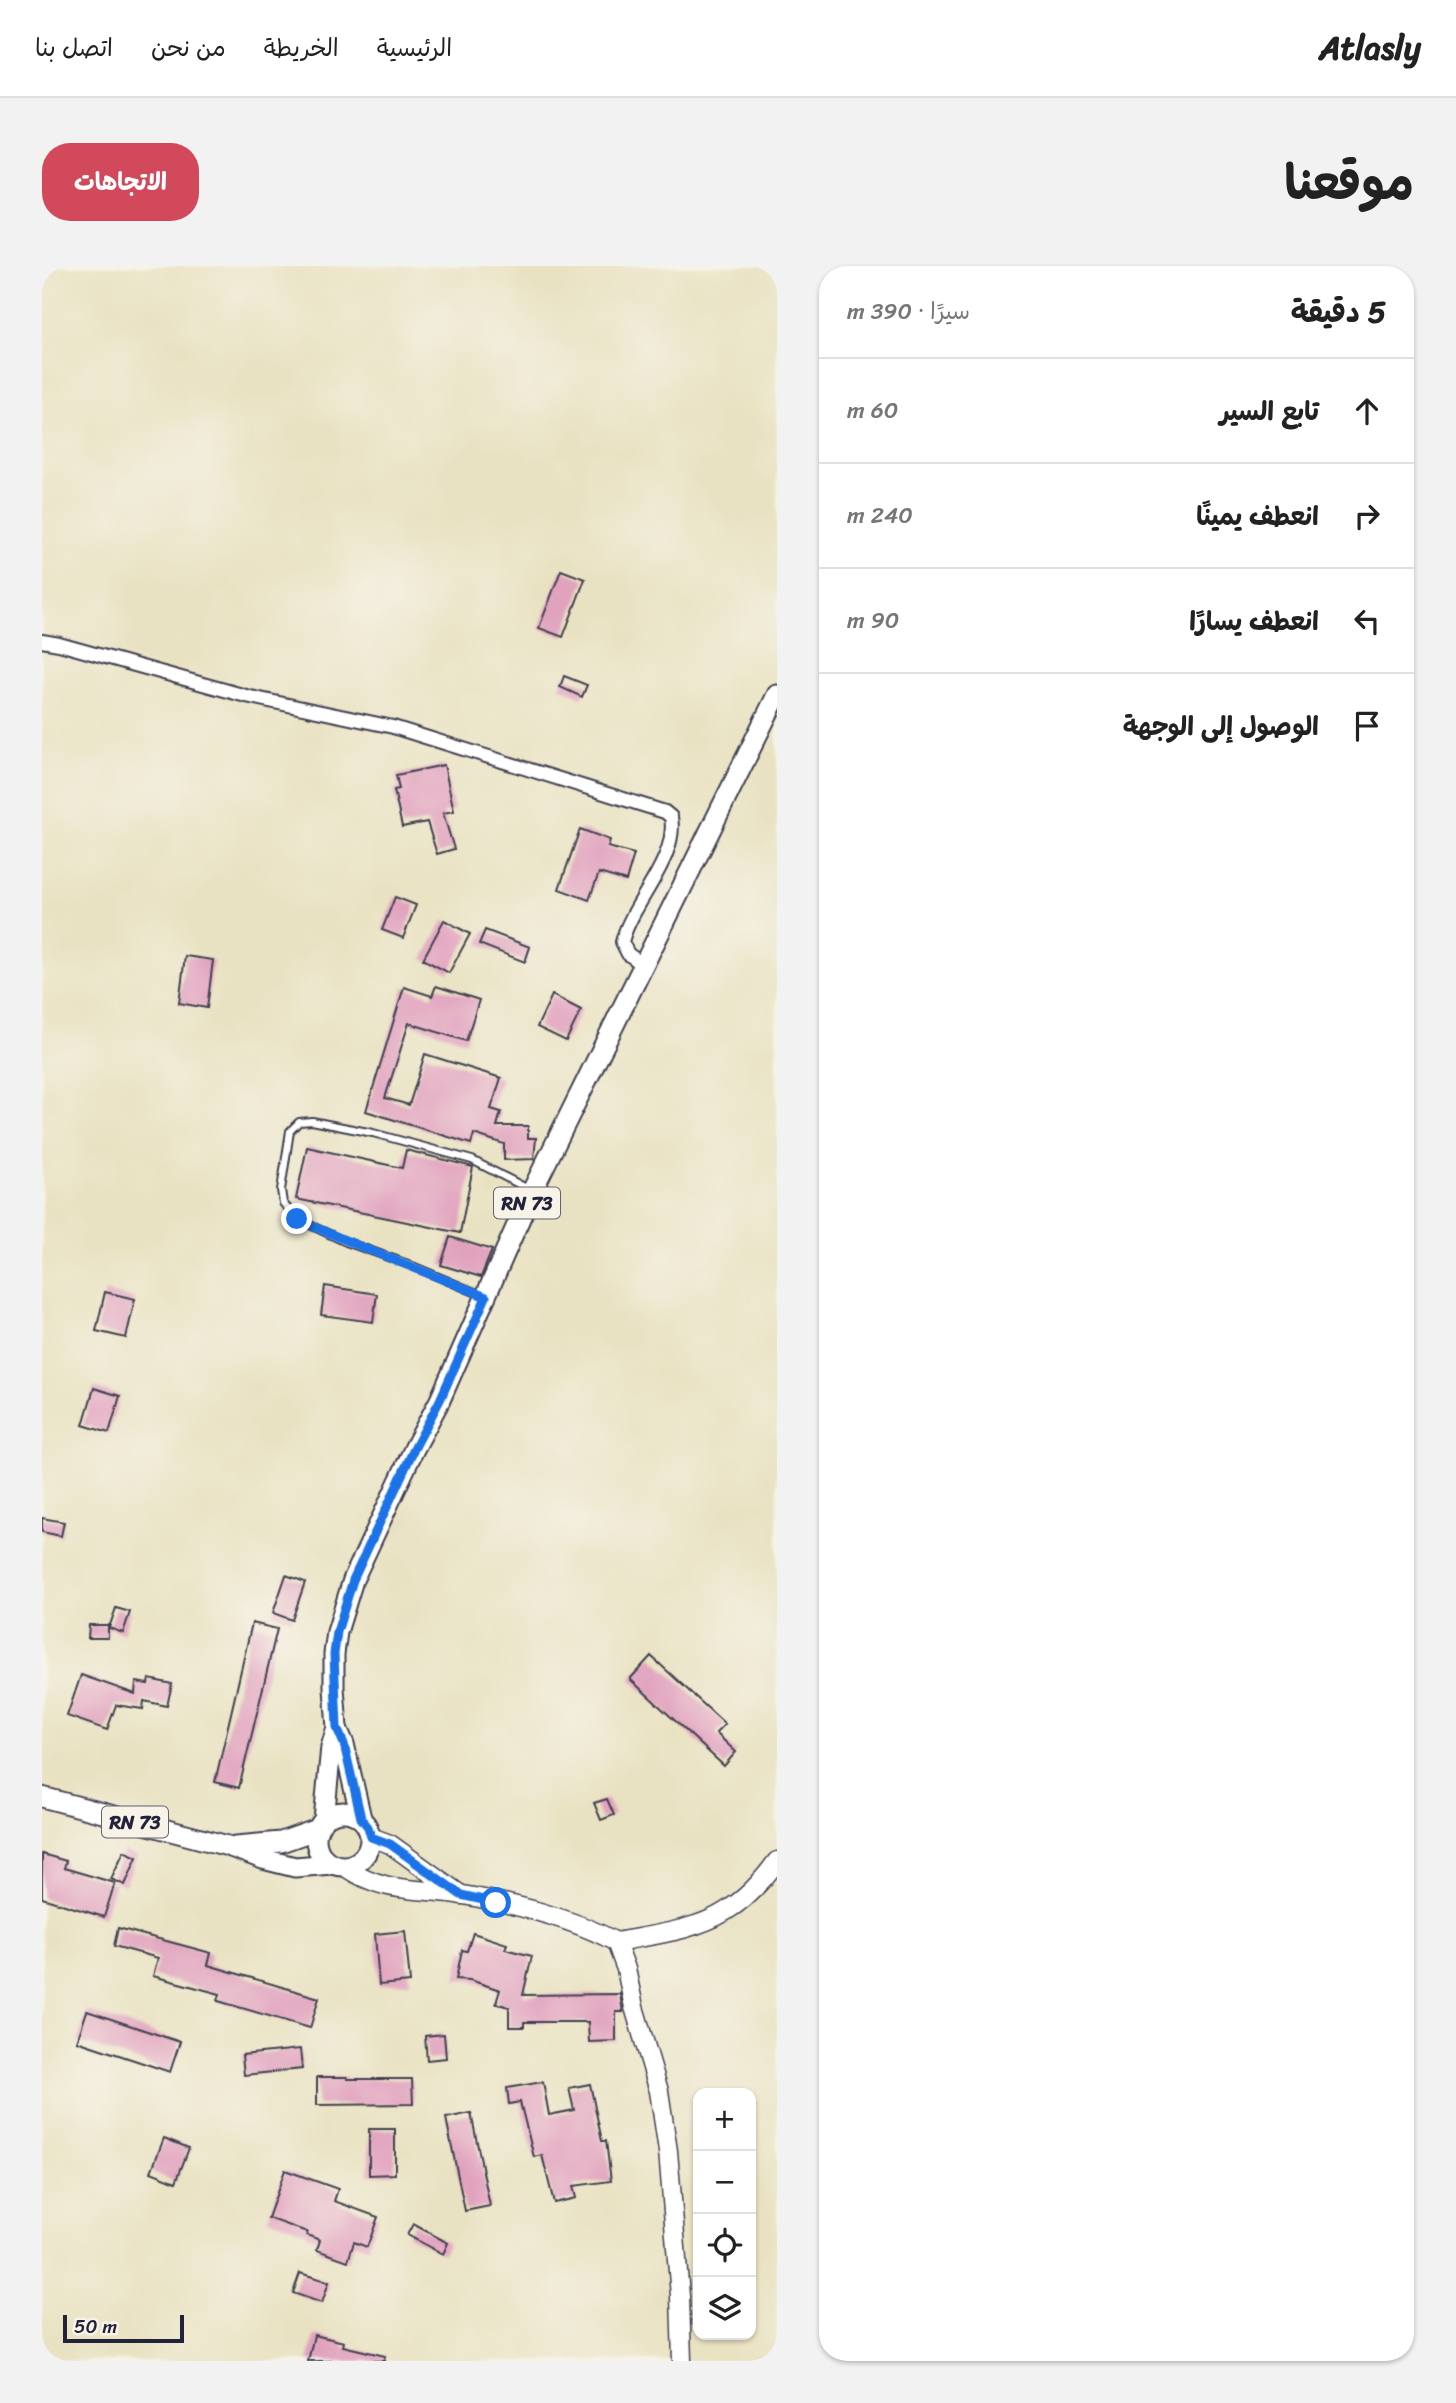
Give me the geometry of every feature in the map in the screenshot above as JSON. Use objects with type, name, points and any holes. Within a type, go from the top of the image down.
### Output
[{"type":"main road","name":"RN 73","points":[[228,1846],[281,1842],[321,1824],[331,1748],[337,1728],[334,1654],[337,1632],[353,1580],[440,1400],[532,1191],[777,695]]},
{"type":"main road","name":"RN 73","points":[[337,1728],[344,1744],[361,1818]]},
{"type":"main road","name":"RN 73","points":[[42,1797],[228,1846],[295,1867],[338,1865]]},
{"type":"main road","points":[[338,1865],[363,1858],[369,1848],[371,1837],[368,1827],[353,1813],[332,1814],[321,1824],[316,1838],[318,1850],[325,1860],[386,1887],[461,1895],[557,1917],[615,1942],[670,1932],[726,1912],[749,1892],[777,1861]]},
{"type":"main road","points":[[371,1837],[390,1844],[461,1895]]},
{"type":"main road","points":[[615,1942],[626,1969],[660,2103],[668,2151],[680,2296],[681,2361]]},
{"type":"street","points":[[42,641],[246,696],[393,727],[665,812],[671,817],[672,831],[665,854],[622,942],[628,954],[642,964]]},
{"type":"lane","points":[[486,1297],[408,1264],[346,1242],[297,1219],[283,1203],[281,1189],[290,1131],[299,1122],[312,1121],[373,1133],[472,1160],[532,1191]]},
{"type":"building","points":[[561,570],[585,579],[563,637],[539,628]]},
{"type":"building","points":[[564,676],[587,685],[582,697],[560,687]]},
{"type":"building","points":[[444,765],[454,811],[443,813],[454,849],[437,854],[427,822],[402,827],[394,790],[399,789],[396,775]]},
{"type":"building","points":[[580,829],[610,840],[608,847],[634,854],[626,881],[599,873],[589,900],[559,889]]},
{"type":"building","points":[[395,897],[416,905],[403,938],[382,930]]},
{"type":"building","points":[[444,920],[470,934],[449,973],[423,959]]},
{"type":"building","points":[[485,930],[530,947],[525,962],[479,944]]},
{"type":"building","points":[[185,956],[213,960],[207,1008],[179,1003]]},
{"type":"building","points":[[436,986],[479,1000],[466,1041],[409,1023],[385,1098],[409,1105],[425,1054],[501,1078],[491,1109],[501,1112],[497,1126],[528,1126],[528,1138],[536,1138],[534,1159],[504,1160],[504,1144],[474,1134],[471,1144],[366,1111],[404,987],[432,996]]},
{"type":"building","points":[[552,995],[581,1010],[566,1041],[537,1027]]},
{"type":"building","points":[[307,1147],[402,1168],[406,1150],[473,1167],[460,1233],[296,1199]]},
{"type":"building","points":[[450,1237],[492,1250],[481,1277],[441,1265]]},
{"type":"building","points":[[325,1286],[377,1294],[373,1322],[321,1315]]},
{"type":"building","points":[[105,1292],[135,1299],[126,1338],[96,1331]]},
{"type":"building","points":[[94,1388],[120,1396],[109,1433],[83,1425]]},
{"type":"building","points":[[42,1518],[64,1522],[61,1536],[42,1532]]},
{"type":"building","points":[[286,1575],[305,1582],[292,1620],[273,1613]]},
{"type":"building","points":[[116,1608],[130,1612],[123,1633],[109,1628]]},
{"type":"building","points":[[252,1623],[277,1629],[239,1788],[215,1782]]},
{"type":"building","points":[[89,1625],[108,1625],[108,1638],[88,1638]]},
{"type":"building","points":[[651,1656],[725,1724],[716,1733],[736,1752],[724,1766],[630,1679]]},
{"type":"building","points":[[81,1675],[135,1694],[136,1682],[148,1684],[149,1679],[172,1684],[167,1706],[144,1701],[143,1709],[116,1705],[107,1730],[67,1716]]},
{"type":"building","points":[[607,1799],[614,1815],[601,1820],[594,1803]]},
{"type":"building","points":[[124,1851],[137,1857],[125,1885],[111,1879]]},
{"type":"building","points":[[42,1854],[66,1861],[64,1868],[115,1883],[104,1917],[42,1898]]},
{"type":"building","points":[[118,1928],[211,1953],[208,1965],[319,1998],[310,2028],[218,2001],[220,1994],[153,1976],[158,1958],[114,1946]]},
{"type":"building","points":[[405,1931],[410,1982],[379,1985],[375,1934]]},
{"type":"building","points":[[473,1933],[507,1944],[505,1949],[532,1956],[523,1995],[620,1994],[623,2012],[616,2012],[616,2041],[589,2042],[588,2022],[524,2022],[524,2027],[509,2027],[509,2007],[496,2003],[500,1990],[470,1980],[456,1979],[462,1950],[467,1951]]},
{"type":"building","points":[[87,2011],[180,2042],[170,2072],[77,2041]]},
{"type":"building","points":[[444,2034],[446,2058],[427,2060],[425,2036]]},
{"type":"building","points":[[300,2049],[302,2069],[244,2075],[242,2055]]},
{"type":"building","points":[[317,2077],[412,2079],[413,2104],[317,2105]]},
{"type":"building","points":[[543,2082],[549,2115],[574,2110],[569,2088],[590,2084],[602,2141],[606,2141],[611,2181],[573,2186],[576,2198],[554,2203],[542,2155],[534,2157],[520,2102],[509,2104],[507,2088]]},
{"type":"building","points":[[471,2113],[490,2206],[465,2211],[446,2118]]},
{"type":"building","points":[[369,2129],[395,2129],[395,2174],[369,2175]]},
{"type":"building","points":[[164,2138],[189,2148],[176,2182],[151,2172]]},
{"type":"building","points":[[285,2170],[338,2189],[334,2201],[378,2217],[367,2247],[354,2242],[348,2261],[317,2250],[320,2240],[307,2235],[307,2232],[268,2218]]},
{"type":"building","points":[[413,2224],[448,2243],[443,2254],[407,2235]]},
{"type":"building","points":[[300,2273],[329,2282],[322,2303],[293,2293]]},
{"type":"building","points":[[314,2335],[344,2342],[343,2346],[385,2356],[384,2361],[308,2361]]},
{"type":"route","points":[[297,1219],[346,1242],[408,1264],[486,1297],[440,1400],[353,1580],[337,1632],[334,1688],[337,1728],[344,1744],[361,1818],[371,1837],[390,1844],[461,1895],[496,1903]]}]
